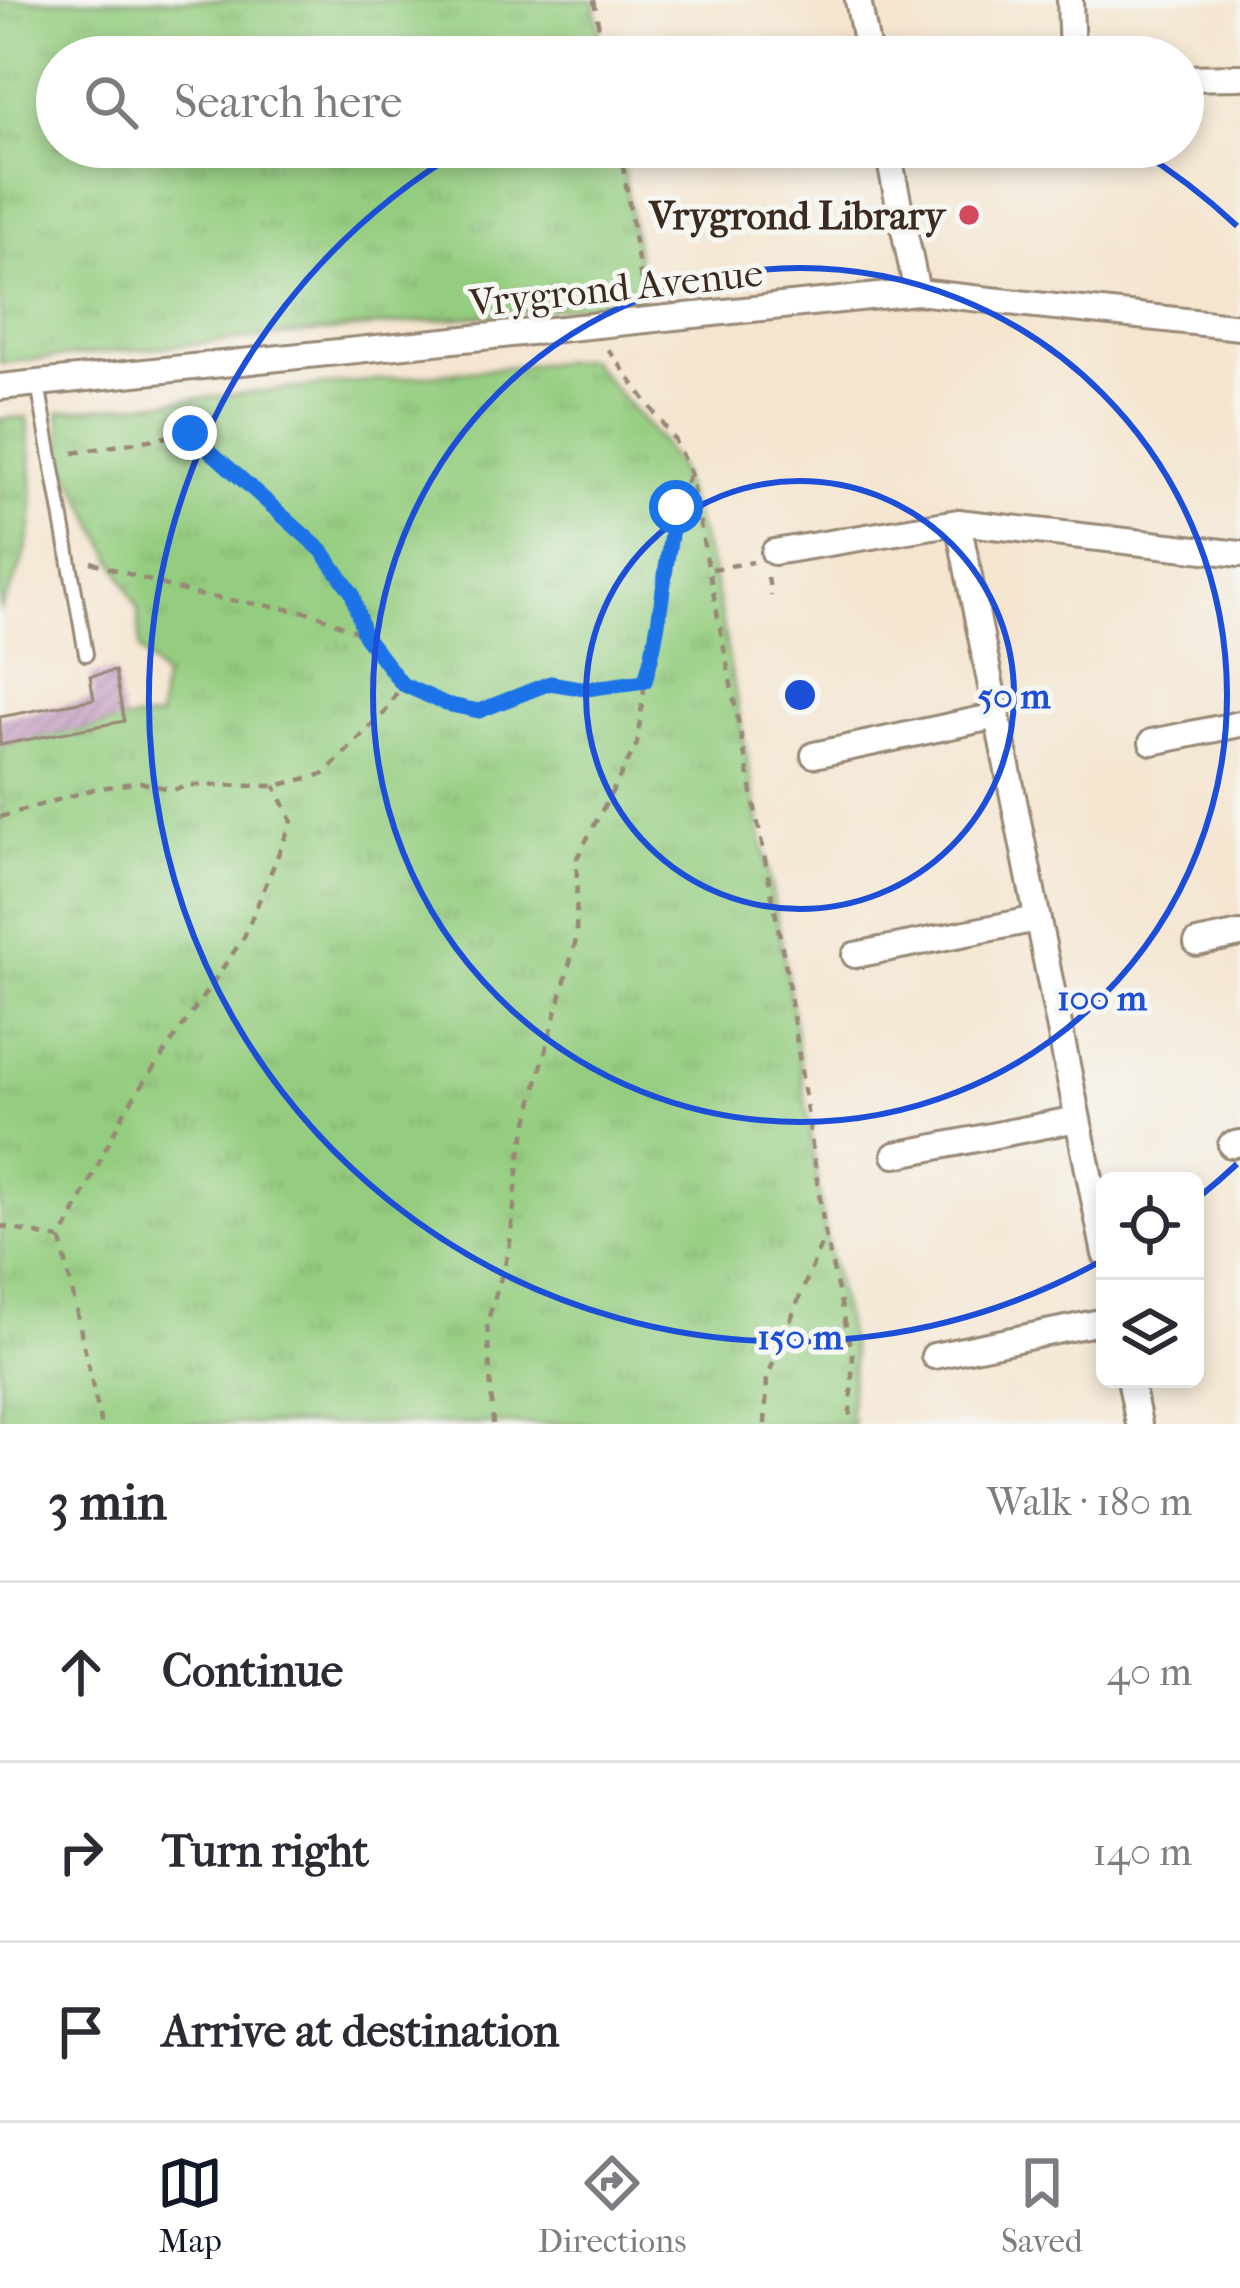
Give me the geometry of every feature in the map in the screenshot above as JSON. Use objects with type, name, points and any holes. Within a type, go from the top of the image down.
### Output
[{"type":"street","points":[[858,0],[865,36]]},
{"type":"street","points":[[1070,0],[1071,36]]},
{"type":"street","points":[[1204,78],[1240,77]]},
{"type":"street","points":[[891,168],[917,292]]},
{"type":"street","name":"Vrygrond Avenue","points":[[0,387],[917,292],[1240,327]]},
{"type":"street","points":[[774,552],[958,521],[1240,554]]},
{"type":"street","points":[[958,521],[1096,1210]]},
{"type":"street","points":[[814,755],[997,716]]},
{"type":"street","points":[[1152,742],[1240,724]]},
{"type":"street","points":[[855,955],[1037,919]]},
{"type":"street","points":[[1197,943],[1240,934]]},
{"type":"street","points":[[895,1155],[1077,1118]]},
{"type":"street","points":[[934,1356],[1096,1324]]},
{"type":"street","points":[[1132,1388],[1139,1424]]},
{"type":"lane","points":[[38,383],[86,654]]},
{"type":"path","points":[[594,0],[600,36]]},
{"type":"path","points":[[623,168],[644,300]]},
{"type":"path","points":[[608,349],[674,439],[690,473],[712,569],[786,968],[825,1234],[853,1357],[850,1414],[854,1424]]},
{"type":"path","points":[[50,457],[190,433],[322,551],[352,593],[364,635],[402,684],[446,704],[479,711],[550,683],[586,689],[645,681]]},
{"type":"path","points":[[493,1424],[487,1323],[509,1251],[529,1115],[575,940],[577,858],[637,743],[645,681],[658,636],[664,564],[676,507],[690,473]]},
{"type":"path","points":[[68,555],[192,594],[313,613],[364,635]]},
{"type":"path","points":[[712,569],[765,560],[771,596]]},
{"type":"path","points":[[0,817],[94,789],[140,782],[173,790],[190,785],[275,786],[324,774],[385,712],[402,684]]},
{"type":"path","points":[[101,1424],[61,1240],[125,1110],[244,937],[292,821],[275,786]]},
{"type":"path","points":[[0,1226],[61,1240]]},
{"type":"path","points":[[765,1424],[767,1378],[825,1234]]},
{"type":"green space","points":[[0,0],[594,0],[600,36],[36,36],[36,168],[623,168],[644,300],[0,363]]},
{"type":"green space","points":[[588,359],[660,440],[678,469],[712,569],[786,968],[825,1234],[853,1357],[850,1414],[854,1424],[0,1424],[0,745],[159,718],[163,678],[140,650],[138,609],[64,462],[59,412]]},
{"type":"green space","points":[[27,417],[32,516],[23,559],[0,610],[0,419]]},
{"type":"building","points":[[115,671],[124,721],[0,745],[0,717],[94,699],[90,676]]},
{"type":"place","name":"Vrygrond Library","points":[[969,215]]},
{"type":"route","points":[[190,433],[322,551],[352,593],[364,635],[402,684],[446,704],[479,711],[550,683],[586,689],[645,681],[658,636],[664,564],[676,507]]}]
